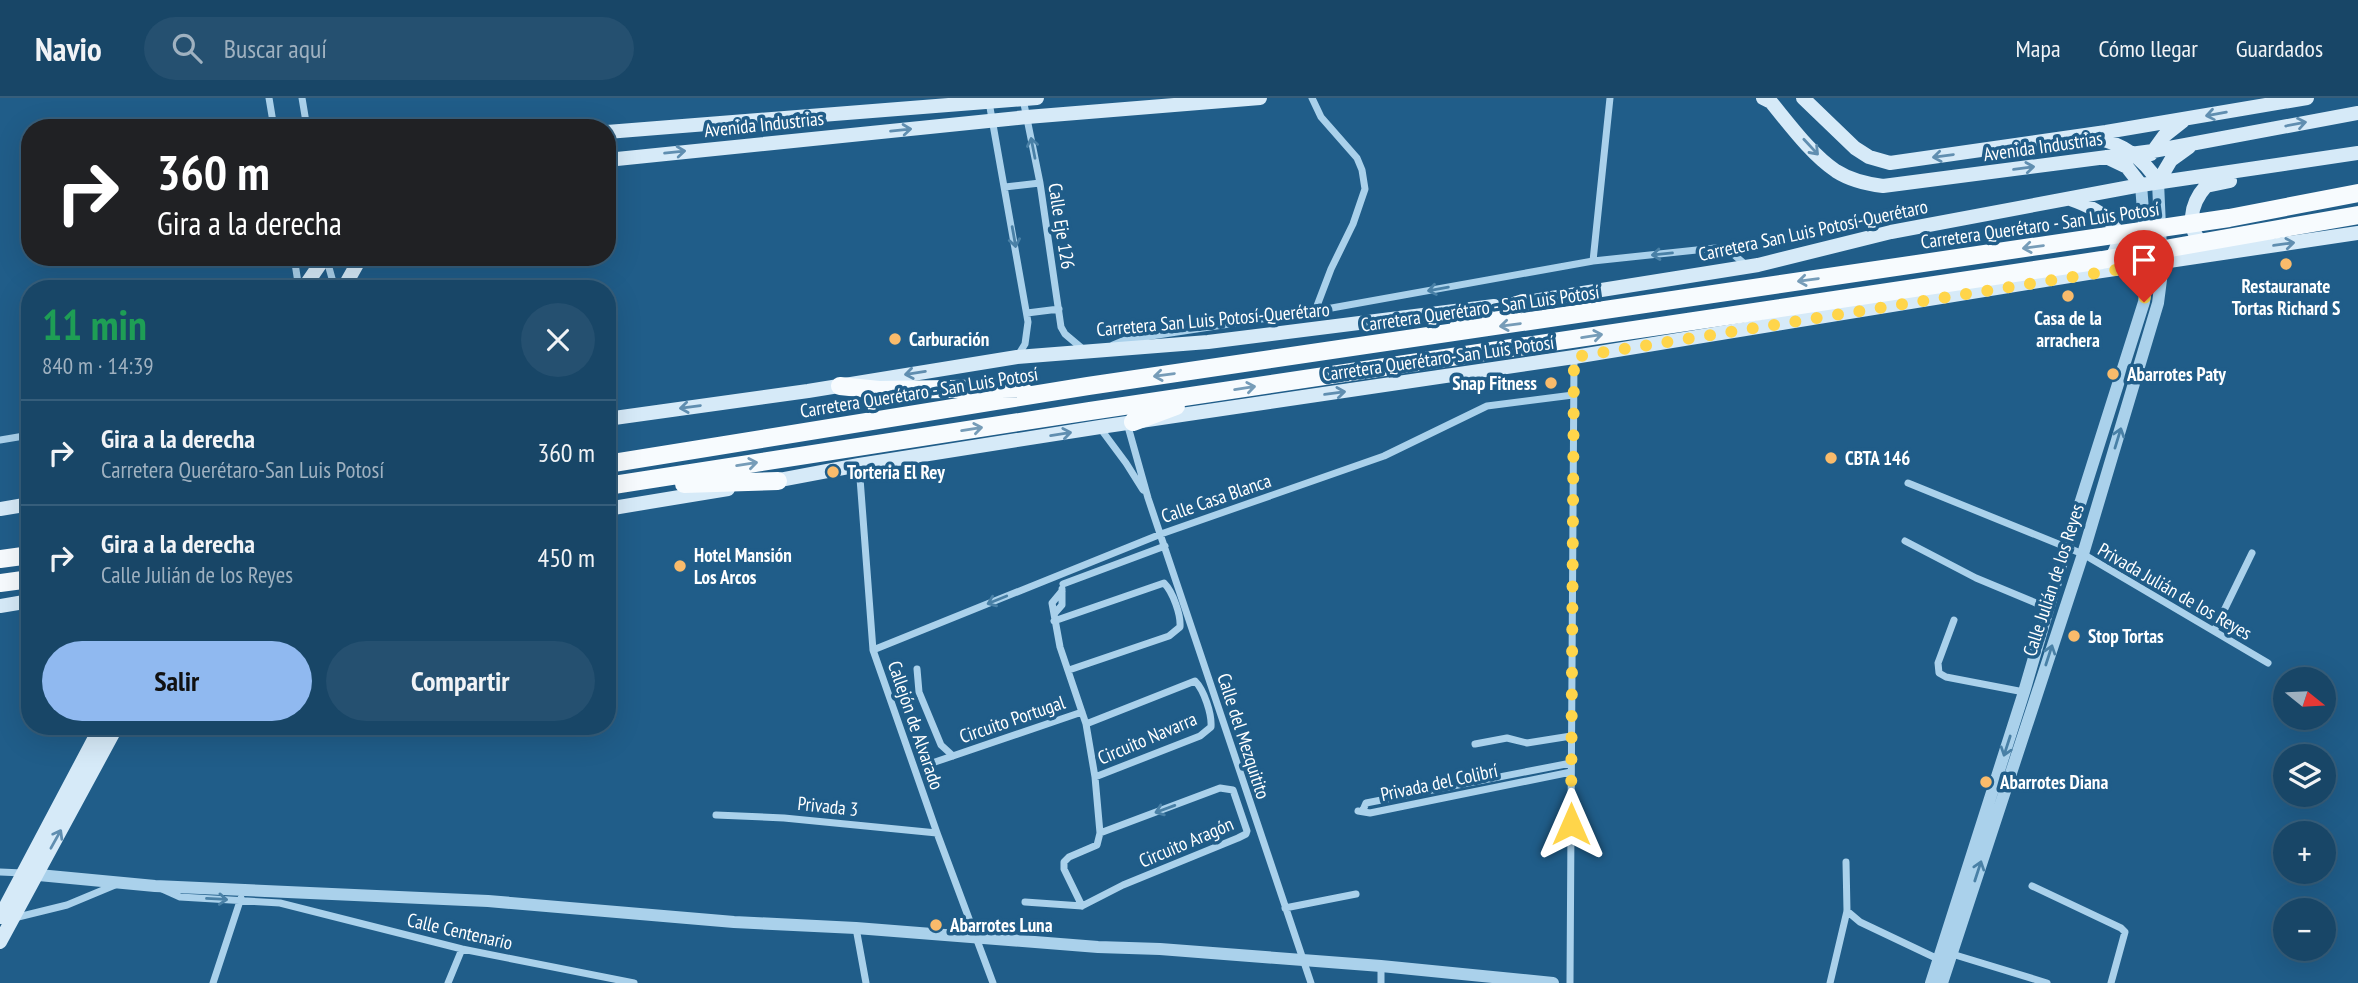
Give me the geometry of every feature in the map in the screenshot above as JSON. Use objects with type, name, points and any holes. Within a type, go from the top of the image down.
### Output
[{"type":"highway","name":"Carretera Querétaro - San Luis Potosí","points":[[616,463],[1088,386],[2229,218],[2358,193]]},
{"type":"highway","points":[[616,485],[2102,260],[2358,215]]},
{"type":"highway","points":[[1416,339],[1522,303]]},
{"type":"highway","points":[[840,386],[879,390],[1088,386]]},
{"type":"highway","points":[[1130,423],[1206,394]]},
{"type":"highway","points":[[616,486],[778,481]]},
{"type":"highway","points":[[0,559],[21,556]]},
{"type":"highway","points":[[0,583],[21,580]]},
{"type":"main road","name":"Avenida Industrias","points":[[616,131],[1028,98]]},
{"type":"main road","name":"Avenida Industrias","points":[[616,159],[1027,117],[1260,98]]},
{"type":"main road","name":"Avenida Industrias","points":[[1763,98],[1771,102],[1835,171],[1883,186],[2153,150],[2358,113]]},
{"type":"main road","name":"Avenida Industrias","points":[[1803,98],[1855,148],[1869,157],[1889,163],[2085,135],[2307,98]]},
{"type":"main road","points":[[2141,185],[2153,150],[2164,136],[2187,119]]},
{"type":"main road","points":[[710,123],[714,148]]},
{"type":"main road","points":[[2085,135],[2112,142],[2132,153],[2146,165],[2158,182],[2171,160],[2196,143]]},
{"type":"main road","name":"Carretera San Luis Potosí-Querétaro","points":[[616,418],[840,386],[1017,357],[1208,342],[1522,303],[1747,267],[1891,232],[2068,198],[2358,153]]},
{"type":"main road","points":[[2105,157],[2127,167],[2141,185]]},
{"type":"main road","points":[[2217,254],[2202,244],[2195,235],[2191,218],[2193,204],[2206,186],[2273,173],[2332,157]]},
{"type":"main road","points":[[2068,198],[2099,211],[2110,220],[2116,232],[2113,256],[2105,265],[2088,273]]},
{"type":"main road","name":"Carretera Querétaro-San Luis Potosí","points":[[616,508],[1100,427],[1574,357],[2088,273],[2358,233]]},
{"type":"main road","points":[[0,509],[21,506]]},
{"type":"main road","points":[[0,606],[21,602]]},
{"type":"main road","points":[[30,874],[97,735]]},
{"type":"main road","points":[[0,942],[6,918],[112,735]]},
{"type":"street","points":[[269,98],[272,119]]},
{"type":"street","points":[[302,98],[306,119]]},
{"type":"street","name":"Calle Eje 126","points":[[1028,98],[1027,117],[1059,309],[1065,334],[1085,350]]},
{"type":"street","points":[[1312,98],[1321,117],[1357,158],[1365,189],[1353,224],[1315,311]]},
{"type":"street","points":[[1592,261],[1610,98]]},
{"type":"street","points":[[989,100],[1028,322],[1025,344],[1017,357]]},
{"type":"street","name":"Calle Julián de los Reyes","points":[[1931,983],[1961,905],[2082,554],[2158,303],[2162,262],[2158,182]]},
{"type":"street","points":[[1005,187],[1040,183]]},
{"type":"street","name":"Calle Julián de los Reyes","points":[[1997,795],[2048,608],[2144,302],[2147,265],[2141,185]]},
{"type":"street","points":[[1104,349],[1125,340],[1315,311],[1592,261],[1725,247],[1747,267]]},
{"type":"street","points":[[1027,313],[1059,309]]},
{"type":"street","points":[[1570,983],[1574,357]]},
{"type":"street","name":"Calle Casa Blanca","points":[[873,650],[1161,534],[1384,456],[1487,406],[1573,395]]},
{"type":"street","name":"Calle del Mezquitito","points":[[1130,423],[1148,498],[1311,983]]},
{"type":"street","name":"Calle del Mezquitito","points":[[1100,427],[1148,498]]},
{"type":"street","points":[[0,440],[21,436]]},
{"type":"street","name":"Callejón de Alvarado","points":[[859,466],[873,650],[993,983]]},
{"type":"street","name":"Privada Julián de los Reyes","points":[[1908,483],[2082,554],[2268,663]]},
{"type":"street","points":[[1905,541],[1976,578],[2048,608]]},
{"type":"street","points":[[1063,588],[1165,546]]},
{"type":"street","points":[[2214,631],[2252,553]]},
{"type":"street","points":[[1025,902],[1082,906],[1064,869],[1064,862],[1069,857],[1097,845],[1100,833],[1095,777],[1086,723],[1059,647],[1054,617],[1064,599],[1060,575]]},
{"type":"street","points":[[1054,617],[1164,583],[1169,588],[1180,621],[1180,627],[1170,636],[1069,670]]},
{"type":"street","points":[[1954,620],[1938,663],[1939,673],[1947,677],[2024,692]]},
{"type":"street","name":"Circuito Portugal","points":[[917,669],[919,692],[941,745],[953,756]]},
{"type":"street","name":"Circuito Navarra","points":[[1086,723],[1195,681],[1200,687],[1212,720],[1211,727],[1200,736],[1095,777]]},
{"type":"street","name":"Circuito Portugal","points":[[936,761],[1082,712]]},
{"type":"street","points":[[1475,744],[1507,738],[1527,743],[1571,736]]},
{"type":"street","points":[[1544,767],[1545,777]]},
{"type":"street","name":"Privada del Colibrí","points":[[1544,767],[1571,767],[1545,777],[1370,813],[1360,810],[1366,803],[1394,797],[1544,767]]},
{"type":"street","points":[[1487,779],[1489,788]]},
{"type":"street","points":[[1444,787],[1446,796]]},
{"type":"street","name":"Circuito Aragón","points":[[1082,906],[1123,885],[1238,838],[1247,831],[1234,793],[1230,788],[1220,788],[1100,833]]},
{"type":"street","points":[[1432,790],[1434,799]]},
{"type":"street","points":[[1394,797],[1396,807]]},
{"type":"street","name":"Privada 3","points":[[716,815],[784,818],[937,833]]},
{"type":"street","points":[[1830,983],[1847,911],[1846,862]]},
{"type":"street","points":[[0,872],[241,895],[488,901],[734,922],[1160,949],[1381,966],[1553,983]]},
{"type":"street","points":[[6,918],[67,905],[120,883]]},
{"type":"street","points":[[2032,886],[2122,928],[2124,932],[2111,983]]},
{"type":"street","points":[[1285,908],[1356,894]]},
{"type":"street","points":[[213,983],[241,895]]},
{"type":"street","name":"Calle Centenario","points":[[276,897],[463,949],[634,983]]},
{"type":"street","name":"Calle Julián de los Reyes","points":[[1942,983],[1952,954],[1961,905]]},
{"type":"street","points":[[1847,911],[1860,922],[1938,959]]},
{"type":"street","points":[[856,928],[866,983]]},
{"type":"street","points":[[448,983],[463,949]]},
{"type":"street","points":[[1952,954],[2047,983]]},
{"type":"street","points":[[1381,966],[1381,983]]},
{"type":"place","name":"Restauranate Tortas Richard S","points":[[2286,264]]},
{"type":"place","name":"Casa de la arrachera","points":[[2068,296]]},
{"type":"place","name":"Carburación","points":[[895,339]]},
{"type":"place","name":"Abarrotes Paty","points":[[2113,374]]},
{"type":"place","name":"Snap Fitness","points":[[1551,383]]},
{"type":"place","name":"CBTA 146","points":[[1831,458]]},
{"type":"place","name":"Torteria El Rey","points":[[833,472]]},
{"type":"place","name":"Hotel Mansión Los Arcos","points":[[680,566]]},
{"type":"place","name":"Stop Tortas","points":[[2074,636]]},
{"type":"place","name":"Abarrotes Diana","points":[[1986,782]]},
{"type":"place","name":"Abarrotes Luna","points":[[936,925]]},
{"type":"route","points":[[1571,824],[1574,357],[2147,265],[2144,302]]}]
